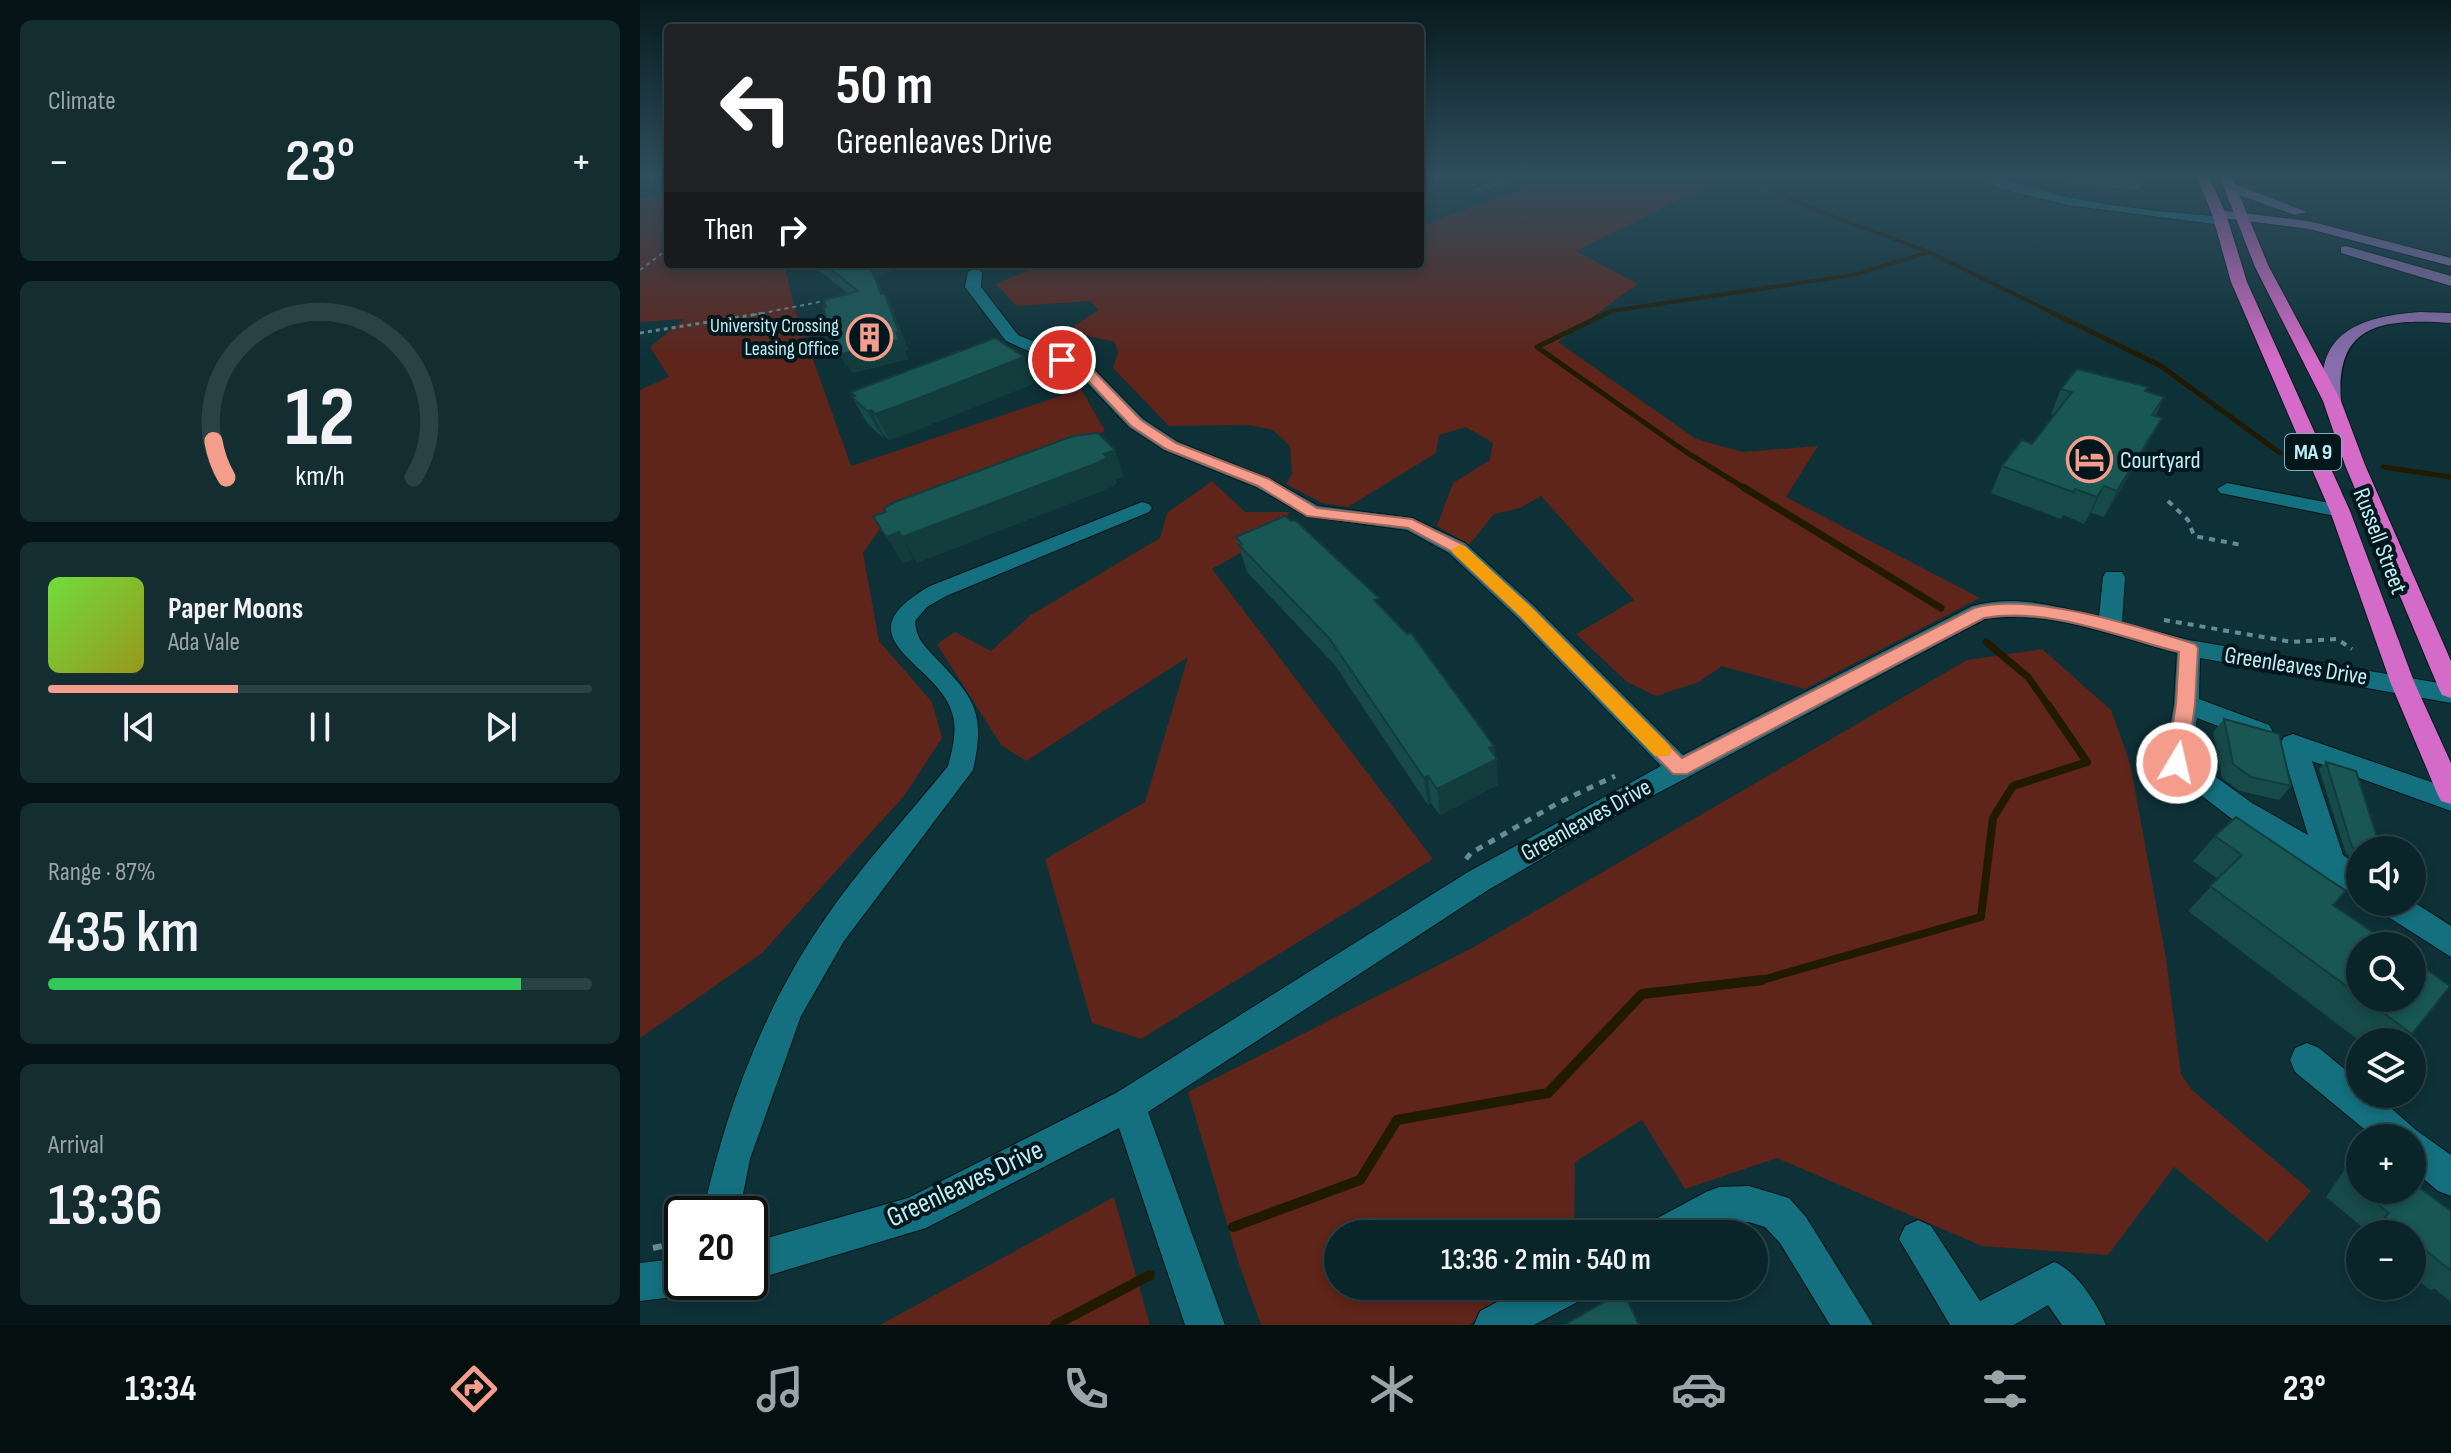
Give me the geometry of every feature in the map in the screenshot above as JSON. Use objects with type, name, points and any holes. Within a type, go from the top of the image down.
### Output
[{"type":"highway","name":"Russell Street","points":[[2226,237],[2239,282],[2340,511],[2403,684],[2451,793]]},
{"type":"highway","name":"Russell Street","points":[[2250,237],[2262,267],[2332,401],[2355,465],[2451,691]]},
{"type":"main road","points":[[2300,237],[2451,281]]},
{"type":"main road","points":[[2356,237],[2451,262]]},
{"type":"main road","points":[[2379,237],[2431,256]]},
{"type":"main road","points":[[2332,401],[2334,357],[2353,333],[2391,320],[2451,318]]},
{"type":"street","points":[[975,272],[973,287],[1012,338],[1084,369],[1136,423],[1171,446],[1263,483],[1313,512],[1412,524],[1457,548],[1526,612],[1680,768]]},
{"type":"street","points":[[991,348],[1017,340]]},
{"type":"street","points":[[2227,489],[2340,511]]},
{"type":"street","points":[[725,1196],[732,1159],[787,1009],[833,931],[960,770],[967,741],[966,715],[953,692],[904,638],[903,619],[919,602],[938,591],[1142,508]]},
{"type":"street","points":[[2110,627],[2114,577]]},
{"type":"street","name":"Greenleaves Drive","points":[[768,1257],[913,1215],[1128,1105],[1478,881],[1680,768],[1980,612],[2011,607],[2050,612],[2189,648],[2451,691]]},
{"type":"street","points":[[2189,648],[2186,704],[2177,763],[2242,811],[2346,873]]},
{"type":"street","points":[[2186,704],[2451,800]]},
{"type":"street","points":[[2293,744],[2331,863]]},
{"type":"street","points":[[2410,916],[2451,943]]},
{"type":"street","points":[[2307,1060],[2385,1124]]},
{"type":"street","points":[[1128,1105],[1205,1325]]},
{"type":"street","points":[[2426,1157],[2451,1178]]},
{"type":"street","points":[[1691,1220],[1719,1205],[1749,1204],[1776,1211],[1793,1230],[1853,1325]]},
{"type":"street","points":[[1918,1239],[1974,1325],[2054,1281],[2086,1325]]},
{"type":"street","points":[[640,1282],[664,1279]]},
{"type":"street","points":[[1494,1325],[1541,1300]]},
{"type":"path","points":[[640,270],[664,252]]},
{"type":"path","points":[[640,333],[774,312],[819,300],[835,300]]},
{"type":"path","points":[[2168,501],[2188,520],[2194,536],[2242,545]]},
{"type":"path","points":[[2151,617],[2292,642],[2337,639],[2352,649]]},
{"type":"path","points":[[1464,863],[1471,853],[1597,782],[1618,775],[1631,779],[1641,789]]},
{"type":"path","points":[[640,1251],[664,1246]]},
{"type":"shaded area","points":[[640,237],[664,237],[664,268],[785,268],[795,309],[851,466],[1081,389],[1105,431],[960,483],[887,519],[863,553],[879,641],[932,702],[942,738],[904,796],[761,954],[640,1038],[640,390],[669,377],[650,347],[684,319],[640,322]]},
{"type":"shaded area","points":[[1424,237],[1605,237],[1576,251],[1638,284],[1558,342],[1696,439],[1742,452],[1818,446],[1786,497],[1980,598],[1805,689],[1722,666],[1699,682],[1656,696],[1627,682],[1576,634],[1634,600],[1541,496],[1520,508],[1494,514],[1469,545],[1437,526],[1453,483],[1490,460],[1493,443],[1466,427],[1439,435],[1436,453],[1348,507],[1322,503],[1286,484],[1292,474],[1290,446],[1273,430],[1248,425],[1169,426],[1113,368],[1118,353],[1115,342],[1067,331],[1098,310],[1091,301],[1017,306],[996,284],[1034,268],[1424,268]]},
{"type":"shaded area","points":[[1212,481],[1245,512],[1289,512],[1282,530],[1212,569],[1433,859],[1141,1039],[1092,1023],[1045,859],[1145,802],[1188,657],[1026,761],[1001,745],[937,644],[955,632],[991,651],[1031,615],[1160,538],[1167,513]]},
{"type":"shaded area","points":[[2042,649],[2111,710],[2130,763],[2166,958],[2181,1074],[2192,1090],[2311,1191],[2267,1242],[2174,1167],[2108,1255],[1982,1246],[1777,1158],[1685,1189],[1642,1120],[1575,1162],[1574,1220],[1324,1220],[1324,1300],[1511,1300],[1468,1325],[1261,1325],[1239,1264],[1188,1092],[1472,948],[1967,660]]},
{"type":"shaded area","points":[[1114,1197],[1150,1325],[880,1325]]},
{"type":"building","points":[[829,268],[871,268],[881,294],[884,293],[899,332],[896,332],[899,340],[842,354],[839,346],[835,347],[823,307],[826,307],[824,300],[858,291]]},
{"type":"building","points":[[995,338],[1024,357],[875,414],[852,397],[855,396],[851,392]]},
{"type":"building","name":"Courtyard","points":[[2077,369],[2148,387],[2145,391],[2164,397],[2152,415],[2162,418],[2117,491],[2104,486],[2097,497],[2075,489],[2073,492],[2002,466],[2022,440],[2032,444],[2072,392],[2061,389]]},
{"type":"building","points":[[1098,433],[1115,450],[1104,454],[1107,458],[902,537],[899,532],[886,537],[873,516],[886,512],[884,508],[895,502],[1073,436]]},
{"type":"building","points":[[1285,516],[1291,521],[1295,520],[1379,598],[1374,600],[1407,634],[1411,633],[1494,746],[1489,748],[1497,759],[1437,789],[1428,776],[1424,778],[1329,638],[1239,545],[1242,544],[1236,537]]},
{"type":"building","points":[[2224,719],[2279,734],[2291,786],[2251,777],[2233,764]]},
{"type":"building","points":[[2326,762],[2356,771],[2377,836],[2349,836]]},
{"type":"building","points":[[2236,817],[2346,891],[2333,905],[2373,932],[2346,932],[2346,986],[2210,886],[2242,855],[2215,836]]},
{"type":"building","points":[[2426,969],[2450,986],[2417,1028],[2404,1028],[2382,1012],[2426,1012]]},
{"type":"building","points":[[2426,1192],[2451,1211],[2451,1271],[2426,1250],[2426,1220],[2389,1220],[2385,1217],[2389,1213],[2378,1204],[2426,1204]]},
{"type":"building","points":[[1607,1300],[1627,1300],[1639,1325],[1564,1325]]},
{"type":"waterway","points":[[1888,237],[1929,252]]},
{"type":"waterway","points":[[1607,313],[1853,275],[1929,252]]},
{"type":"waterway","points":[[1929,252],[2057,315]]},
{"type":"waterway","points":[[1603,315],[1607,313]]},
{"type":"waterway","points":[[1607,313],[1537,347],[1686,452],[1746,489]]},
{"type":"waterway","points":[[2053,313],[2161,366],[2280,453]]},
{"type":"waterway","points":[[2383,467],[2451,477]]},
{"type":"waterway","points":[[1743,487],[1941,608]]},
{"type":"waterway","points":[[1986,642],[2028,677],[2049,707]]},
{"type":"waterway","points":[[1762,980],[1981,917],[1993,818],[2013,786],[2087,762],[2048,705]]},
{"type":"waterway","points":[[1233,1227],[1360,1180],[1397,1120],[1548,1093],[1642,994],[1762,980]]},
{"type":"waterway","points":[[1755,982],[1762,980]]},
{"type":"waterway","points":[[1055,1325],[1150,1275]]},
{"type":"slow traffic","points":[[1459,550],[1526,612],[1662,751]]},
{"type":"place","name":"University Crossing Leasing Office","points":[[870,338]]},
{"type":"place","name":"Courtyard","points":[[2089,460]]},
{"type":"route","points":[[1062,360],[1084,369],[1136,423],[1171,446],[1263,483],[1313,512],[1412,524],[1457,548],[1526,612],[1680,768],[1980,612],[2011,607],[2050,612],[2189,648],[2186,704],[2177,763]]}]
